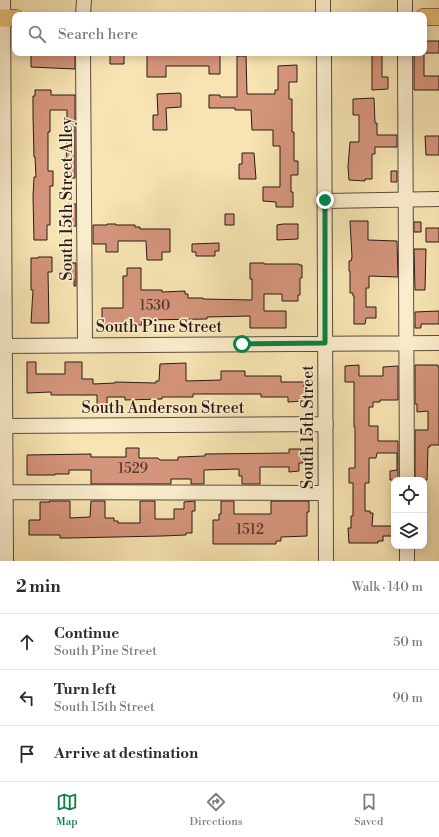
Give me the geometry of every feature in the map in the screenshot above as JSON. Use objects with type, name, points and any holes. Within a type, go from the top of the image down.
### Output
[{"type":"main road","points":[[427,17],[439,18]]},
{"type":"street","points":[[3,0],[6,18],[2,426],[6,561]]},
{"type":"street","points":[[83,12],[84,0]]},
{"type":"street","points":[[323,0],[324,12]]},
{"type":"street","points":[[404,0],[405,12]]},
{"type":"street","name":"South 15th Street Alley","points":[[83,56],[85,344]]},
{"type":"street","name":"South 15th Street","points":[[324,56],[326,561]]},
{"type":"street","points":[[405,56],[407,477]]},
{"type":"street","points":[[325,200],[439,199]]},
{"type":"street","name":"South Pine Street","points":[[2,346],[85,344],[439,343]]},
{"type":"street","name":"South Anderson Street","points":[[2,426],[326,424]]},
{"type":"street","points":[[3,492],[326,493]]},
{"type":"street","points":[[407,549],[407,561]]},
{"type":"building","points":[[427,41],[439,41],[439,53],[427,53]]},
{"type":"building","points":[[31,56],[75,56],[75,69],[31,67]]},
{"type":"building","points":[[110,56],[124,56],[124,64],[110,64]]},
{"type":"building","points":[[147,56],[220,56],[220,74],[209,74],[209,66],[166,66],[166,77],[147,77]]},
{"type":"building","points":[[237,56],[246,56],[247,94],[275,94],[275,90],[278,90],[278,66],[297,65],[297,82],[289,82],[289,99],[292,99],[294,161],[298,161],[298,175],[291,175],[293,207],[276,207],[276,202],[263,201],[263,187],[280,187],[280,146],[273,146],[273,130],[252,130],[251,110],[235,110],[235,108],[209,108],[209,95],[220,95],[220,97],[237,97]]},
{"type":"building","points":[[372,56],[382,56],[382,77],[388,77],[388,89],[372,90]]},
{"type":"building","points":[[414,56],[424,56],[424,76],[439,76],[439,90],[414,90]]},
{"type":"building","points":[[35,90],[51,90],[51,95],[75,95],[75,178],[66,178],[67,110],[50,110],[50,132],[48,132],[48,171],[53,171],[53,186],[50,186],[50,225],[47,225],[47,240],[34,240],[33,196],[34,177],[36,177],[34,157],[33,96],[35,96]]},
{"type":"building","points":[[180,93],[181,107],[166,108],[167,130],[153,130],[153,115],[158,115],[157,94]]},
{"type":"building","points":[[374,98],[377,135],[397,135],[397,147],[375,147],[375,154],[372,154],[372,179],[365,179],[365,181],[349,180],[348,167],[350,142],[359,142],[359,115],[353,115],[353,99]]},
{"type":"building","points":[[425,136],[439,136],[439,155],[426,155]]},
{"type":"building","points":[[242,153],[254,153],[256,179],[239,179],[239,164],[242,164]]},
{"type":"building","points":[[391,171],[397,171],[397,182],[391,182]]},
{"type":"building","points":[[68,204],[76,204],[76,226],[69,226]]},
{"type":"building","points":[[225,214],[234,214],[234,225],[225,225]]},
{"type":"building","points":[[350,221],[368,221],[368,240],[397,241],[398,277],[369,276],[369,288],[366,288],[366,307],[376,307],[376,318],[366,318],[365,324],[354,324],[354,296],[353,293],[350,293],[349,271],[349,261],[351,261],[352,257]]},
{"type":"building","points":[[414,222],[421,222],[421,232],[414,232]]},
{"type":"building","points":[[298,224],[298,239],[277,240],[277,225]]},
{"type":"building","points":[[93,225],[135,225],[135,227],[140,227],[140,229],[170,229],[170,252],[162,252],[162,260],[147,260],[146,241],[118,241],[118,252],[106,252],[106,244],[93,244]]},
{"type":"building","points":[[426,228],[439,228],[439,242],[426,242]]},
{"type":"building","points":[[219,243],[219,251],[215,251],[215,256],[196,256],[196,252],[192,252],[192,244]]},
{"type":"building","points":[[414,249],[426,249],[425,290],[415,290]]},
{"type":"building","points":[[52,257],[52,272],[48,272],[49,323],[31,323],[33,290],[31,290],[31,258]]},
{"type":"building","points":[[70,263],[76,263],[76,286],[74,286],[74,279],[70,279]]},
{"type":"building","points":[[250,263],[302,265],[302,278],[300,278],[300,295],[298,295],[298,301],[282,301],[282,294],[264,294],[264,311],[286,311],[286,328],[250,328],[250,316],[207,317],[207,319],[142,320],[142,325],[102,324],[102,308],[123,308],[123,276],[127,276],[127,268],[141,268],[141,290],[162,290],[162,292],[185,291],[185,294],[188,294],[188,298],[252,300]]},
{"type":"building","points":[[439,311],[439,324],[421,324],[421,328],[415,328],[415,312]]},
{"type":"building","points":[[27,362],[36,362],[36,374],[65,374],[65,362],[82,362],[82,379],[93,379],[93,384],[115,382],[156,383],[156,381],[159,381],[160,364],[186,363],[186,381],[221,380],[221,371],[245,371],[245,376],[281,376],[281,382],[304,382],[304,401],[288,402],[288,397],[261,397],[261,394],[193,394],[193,397],[162,397],[162,399],[125,400],[125,397],[107,397],[107,408],[97,409],[97,395],[51,395],[51,392],[27,393]]},
{"type":"building","points":[[359,365],[359,376],[383,376],[383,367],[398,366],[398,400],[380,400],[380,402],[373,402],[373,407],[369,407],[369,426],[378,426],[378,441],[398,441],[398,477],[391,477],[390,480],[390,471],[397,470],[397,453],[377,453],[376,458],[369,458],[369,483],[365,483],[365,511],[370,511],[370,513],[373,513],[372,526],[391,526],[391,536],[383,536],[383,541],[378,541],[378,543],[349,543],[348,528],[351,528],[351,516],[353,516],[353,483],[349,483],[349,468],[355,468],[354,382],[345,382],[345,366]]},
{"type":"building","points":[[415,365],[438,365],[439,445],[430,445],[430,447],[428,447],[427,480],[427,477],[415,477],[415,430],[428,430],[428,411],[417,412],[417,404],[415,404]]},
{"type":"building","points":[[126,448],[139,448],[139,458],[158,458],[160,460],[178,460],[178,457],[205,456],[205,454],[289,453],[289,449],[301,449],[301,454],[303,454],[303,463],[299,463],[299,471],[289,472],[289,467],[260,467],[260,484],[242,484],[242,476],[239,476],[239,469],[204,470],[204,484],[191,484],[191,479],[171,479],[171,484],[91,484],[91,470],[69,470],[69,474],[27,475],[27,455],[91,454],[91,457],[126,457]]},
{"type":"building","points":[[49,501],[70,501],[70,518],[90,517],[91,501],[105,501],[105,518],[114,518],[114,521],[118,521],[118,523],[140,523],[140,501],[155,501],[155,519],[174,519],[174,509],[184,509],[184,502],[195,501],[195,511],[192,511],[192,533],[186,533],[186,535],[162,536],[68,538],[60,538],[60,535],[29,535],[29,520],[40,520],[40,502],[50,502]]},
{"type":"building","points":[[221,501],[234,501],[234,514],[271,514],[271,501],[309,501],[309,512],[307,512],[307,536],[281,537],[281,541],[276,541],[276,544],[213,544],[213,520],[219,520],[219,514],[221,514]]},
{"type":"route","points":[[242,344],[325,343],[325,200]]}]
